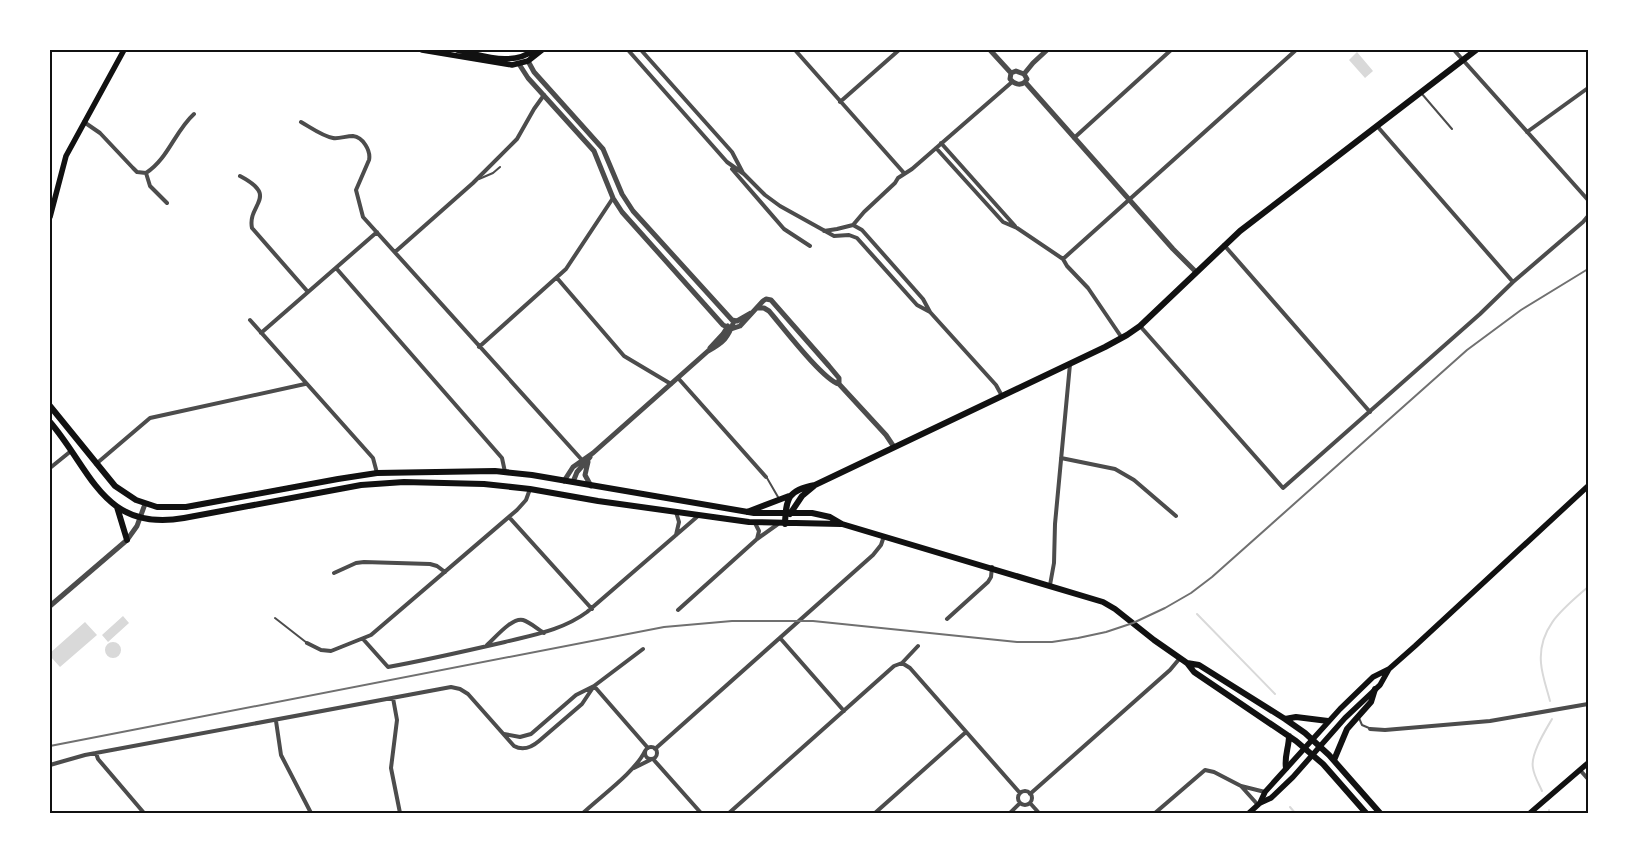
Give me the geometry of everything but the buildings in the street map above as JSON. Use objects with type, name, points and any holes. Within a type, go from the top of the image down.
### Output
[{"type":"main road","points":[[50,217],[66,156],[124,50]]},
{"type":"main road","points":[[422,50],[503,64],[519,64],[528,61],[542,50]]},
{"type":"main road","points":[[458,50],[504,59],[522,57],[534,50]]},
{"type":"main road","points":[[787,511],[815,485],[1070,364],[1122,338],[1140,326],[1224,245],[1476,50]]},
{"type":"main road","points":[[519,64],[522,57]]},
{"type":"main road","points":[[522,57],[528,61]]},
{"type":"main road","points":[[50,406],[119,490],[145,504],[164,508],[186,507],[377,473],[505,472],[532,475],[723,509],[761,514],[787,511],[815,513],[832,518],[842,524],[992,567],[1107,603],[1180,658],[1199,665],[1285,718],[1320,746],[1380,813]]},
{"type":"main road","points":[[50,422],[100,492],[117,507],[140,518],[160,521],[382,483],[460,483],[530,489],[755,523],[842,524]]},
{"type":"main road","points":[[530,489],[532,475]]},
{"type":"main road","points":[[564,481],[564,486],[570,495]]},
{"type":"main road","points":[[570,495],[573,482]]},
{"type":"main road","points":[[747,512],[789,496],[804,487],[815,485]]},
{"type":"main road","points":[[1260,804],[1265,792],[1328,721],[1373,678],[1389,669],[1588,486]]},
{"type":"main road","points":[[783,524],[789,496]]},
{"type":"main road","points":[[779,499],[787,511]]},
{"type":"main road","points":[[117,507],[127,540]]},
{"type":"main road","points":[[1187,662],[1194,672],[1304,748],[1329,771],[1366,813]]},
{"type":"main road","points":[[1249,813],[1277,793],[1345,718],[1380,685],[1389,669]]},
{"type":"main road","points":[[1334,760],[1346,732],[1372,702],[1375,689]]},
{"type":"main road","points":[[1285,718],[1296,717],[1328,721]]},
{"type":"main road","points":[[1286,768],[1284,759],[1288,746],[1288,736]]},
{"type":"main road","points":[[1530,813],[1588,763]]},
{"type":"street","points":[[628,50],[784,228],[810,246]]},
{"type":"street","points":[[641,50],[732,152],[744,174]]},
{"type":"street","points":[[794,50],[904,173]]},
{"type":"street","points":[[840,102],[899,50]]},
{"type":"street","points":[[990,50],[1011,73]]},
{"type":"street","points":[[1024,74],[1032,63],[1047,50]]},
{"type":"street","points":[[1074,138],[1171,50]]},
{"type":"street","points":[[1063,259],[1296,50]]},
{"type":"street","points":[[1454,50],[1588,200]]},
{"type":"street","points":[[528,61],[534,72],[603,149],[622,194],[632,211],[738,322]]},
{"type":"street","points":[[519,64],[534,84],[594,152],[613,198],[622,212],[729,328],[736,329],[738,322]]},
{"type":"street","points":[[1011,73],[1016,71],[1024,74],[1027,79],[1025,82],[1173,249],[1196,272]]},
{"type":"street","points":[[1011,73],[1010,79],[1012,82]]},
{"type":"street","points":[[534,84],[533,80],[535,78],[541,78]]},
{"type":"street","points":[[824,231],[854,225],[864,212],[904,173],[912,169],[1012,82]]},
{"type":"street","points":[[1012,82],[1017,84],[1025,82]]},
{"type":"street","points":[[1527,132],[1588,88]]},
{"type":"street","points":[[396,252],[473,183],[517,139],[544,95]]},
{"type":"street","points":[[84,122],[100,133],[137,172],[146,173],[163,156],[184,123],[194,114]]},
{"type":"street","points":[[301,122],[333,138],[353,136],[365,145],[370,156],[356,190],[363,217],[585,463],[585,476],[591,486]]},
{"type":"street","points":[[1377,126],[1513,282]]},
{"type":"street","points":[[941,143],[1017,228]]},
{"type":"street","points":[[936,148],[1003,222],[1017,228],[1063,259],[1067,266],[1088,288],[1122,338]]},
{"type":"street","points":[[727,162],[744,174],[774,203],[824,231],[836,236],[849,235],[857,238],[916,305],[930,312]]},
{"type":"street","points":[[146,173],[150,186],[168,203]]},
{"type":"street","points":[[240,176],[250,180],[261,195],[251,222],[252,228],[308,292]]},
{"type":"street","points":[[479,347],[566,269],[613,198]]},
{"type":"street","points":[[1140,326],[1283,488],[1588,216]]},
{"type":"street","points":[[854,225],[862,230],[923,300],[930,312],[996,385],[1002,396]]},
{"type":"street","points":[[261,333],[377,232]]},
{"type":"street","points":[[1224,245],[1370,412]]},
{"type":"street","points":[[336,268],[502,458],[505,472]]},
{"type":"street","points":[[557,278],[624,356],[671,384]]},
{"type":"street","points":[[573,482],[577,472],[593,453],[708,351],[724,340],[728,336],[729,328],[751,313],[766,299],[775,304],[838,378],[839,384],[886,435],[894,447]]},
{"type":"street","points":[[757,308],[764,308],[769,311],[823,373],[833,383],[839,384]]},
{"type":"street","points":[[250,320],[305,384],[373,458],[377,473]]},
{"type":"street","points":[[1050,585],[1054,563],[1055,524],[1070,364]]},
{"type":"street","points":[[678,378],[766,477]]},
{"type":"street","points":[[96,464],[150,418],[305,384]]},
{"type":"street","points":[[50,468],[71,450]]},
{"type":"street","points":[[1061,458],[1115,469],[1134,480],[1176,516]]},
{"type":"street","points":[[564,481],[569,471],[585,463]]},
{"type":"street","points":[[307,642],[323,651],[331,651],[373,634],[509,517],[523,503],[530,489]]},
{"type":"street","points":[[50,606],[127,540],[135,529],[145,504]]},
{"type":"street","points":[[676,512],[679,522],[676,534]]},
{"type":"street","points":[[364,639],[388,667],[544,633],[572,622],[592,609],[699,515]]},
{"type":"street","points":[[509,517],[592,609]]},
{"type":"street","points":[[755,523],[759,531],[757,539]]},
{"type":"street","points":[[678,610],[757,539],[783,524]]},
{"type":"street","points":[[647,749],[655,748],[875,553],[881,545],[884,536]]},
{"type":"street","points":[[334,573],[364,562],[430,564],[437,566],[445,572]]},
{"type":"street","points":[[947,619],[988,582],[991,578],[992,567]]},
{"type":"street","points":[[485,647],[518,620],[525,621],[544,633]]},
{"type":"street","points":[[780,638],[844,711]]},
{"type":"street","points":[[729,813],[896,665],[902,663],[918,646]]},
{"type":"street","points":[[504,734],[520,737],[529,735],[576,695],[594,686],[644,648]]},
{"type":"street","points":[[1030,794],[1170,670],[1180,658]]},
{"type":"street","points":[[902,663],[910,668],[1020,793]]},
{"type":"street","points":[[50,764],[96,753],[448,688],[460,689],[468,694],[517,748],[522,749],[532,746],[582,704],[594,686]]},
{"type":"street","points":[[594,686],[647,749],[646,756],[652,759],[701,813]]},
{"type":"street","points":[[393,698],[397,720],[392,768],[400,813]]},
{"type":"street","points":[[1370,729],[1385,730],[1490,721],[1588,704]]},
{"type":"street","points":[[276,721],[281,755],[311,813]]},
{"type":"street","points":[[876,813],[966,732]]},
{"type":"street","points":[[632,769],[652,759],[657,753],[655,748]]},
{"type":"street","points":[[583,813],[632,769],[647,749]]},
{"type":"street","points":[[96,753],[98,759],[144,813]]},
{"type":"street","points":[[1155,813],[1205,770],[1214,772],[1241,786],[1265,792]]},
{"type":"street","points":[[1580,770],[1588,778]]},
{"type":"street","points":[[1241,786],[1260,804]]},
{"type":"street","points":[[1020,793],[1026,791],[1030,794],[1032,799],[1030,803]]},
{"type":"street","points":[[1020,793],[1018,798],[1020,803]]},
{"type":"street","points":[[1020,803],[1025,805],[1030,803]]},
{"type":"street","points":[[1010,813],[1020,803]]},
{"type":"street","points":[[1030,803],[1039,813]]},
{"type":"lane","points":[[1420,93],[1452,129]]},
{"type":"lane","points":[[473,183],[500,168]]},
{"type":"lane","points":[[766,477],[779,499]]},
{"type":"lane","points":[[275,618],[307,642]]},
{"type":"lane","points":[[1358,716],[1362,725],[1370,729]]},
{"type":"shaded area","points":[[1357,52],[1373,71],[1365,78],[1349,60]]},
{"type":"shaded area","points":[[123,616],[129,623],[108,642],[102,635]]},
{"type":"shaded area","points":[[85,622],[97,635],[60,667],[50,656],[50,653]]},
{"type":"shaded area","points":[[113,642],[119,644],[121,650],[119,656],[113,658],[107,656],[105,650],[107,644]]},
{"type":"waterway","points":[[1550,701],[1543,678],[1541,663],[1541,650],[1544,639],[1554,619],[1588,587]]},
{"type":"waterway","points":[[1197,614],[1275,694]]},
{"type":"waterway","points":[[1542,791],[1534,774],[1533,763],[1539,743],[1552,719]]},
{"type":"waterway","points":[[1290,807],[1295,813]]},
{"type":"railway","points":[[50,746],[664,627],[732,621],[813,621],[1017,642],[1052,642],[1106,632],[1133,623],[1191,593],[1212,577],[1467,350],[1521,310],[1588,269]]}]
